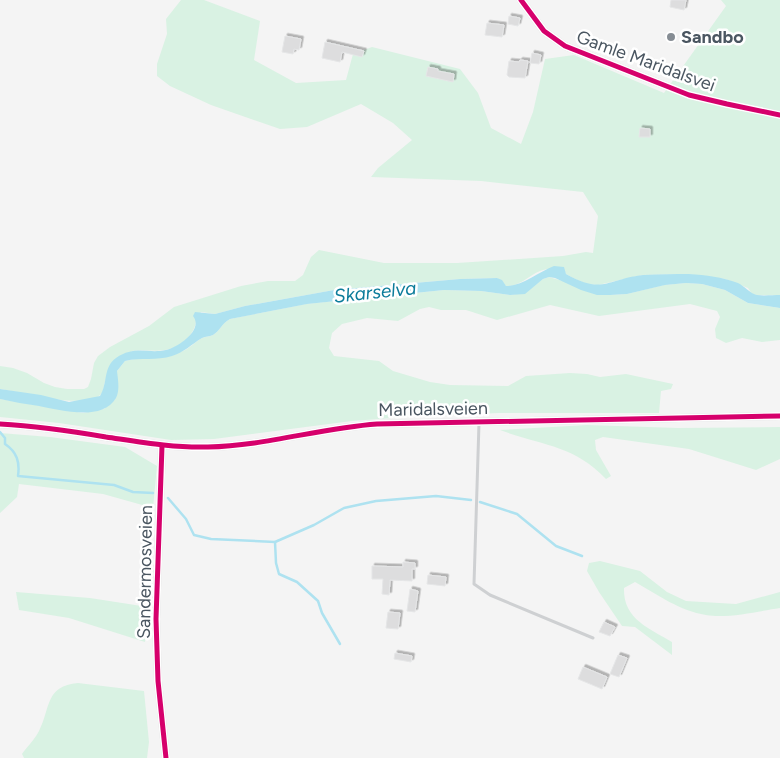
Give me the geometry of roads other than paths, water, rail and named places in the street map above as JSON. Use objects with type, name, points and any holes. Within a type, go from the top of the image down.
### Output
[{"type":"street","name":"Gamle Maridalsvei","points":[[521,0],[544,31],[565,46],[689,95],[780,115]]},
{"type":"street","name":"Maridalsveien","points":[[0,424],[58,430],[162,446],[219,447],[367,425],[780,416]]},
{"type":"street","name":"Sandermosveien","points":[[162,446],[156,636],[158,681],[166,758]]},
{"type":"lane","points":[[479,422],[474,584],[490,595],[592,638]]},
{"type":"water","name":"Skarselva","points":[[554,266],[564,267],[566,274],[589,284],[597,285],[631,277],[660,274],[689,274],[726,279],[738,283],[757,295],[780,295],[780,308],[748,303],[725,290],[702,284],[665,285],[627,294],[597,295],[549,277],[543,279],[525,294],[510,295],[481,291],[444,290],[307,304],[230,319],[213,335],[202,338],[176,355],[125,361],[117,371],[118,388],[116,398],[110,405],[101,410],[69,412],[0,399],[0,389],[41,395],[69,402],[100,396],[109,366],[116,358],[135,351],[166,350],[183,342],[195,327],[193,316],[195,312],[215,314],[245,306],[334,290],[460,279],[497,278],[502,280],[506,286],[518,284]]},
{"type":"waterway","points":[[0,432],[5,438],[5,444],[17,458],[18,476],[114,485],[133,492],[153,493]]},
{"type":"waterway","points":[[168,498],[186,519],[194,535],[211,539],[275,542],[314,525],[344,508],[376,501],[436,496],[471,500]]},
{"type":"waterway","points":[[480,502],[517,514],[556,546],[582,556]]},
{"type":"waterway","points":[[275,542],[276,563],[279,574],[297,582],[318,601],[322,613],[340,644]]},
{"type":"place","name":"Sandbo","points":[[671,37]]}]
